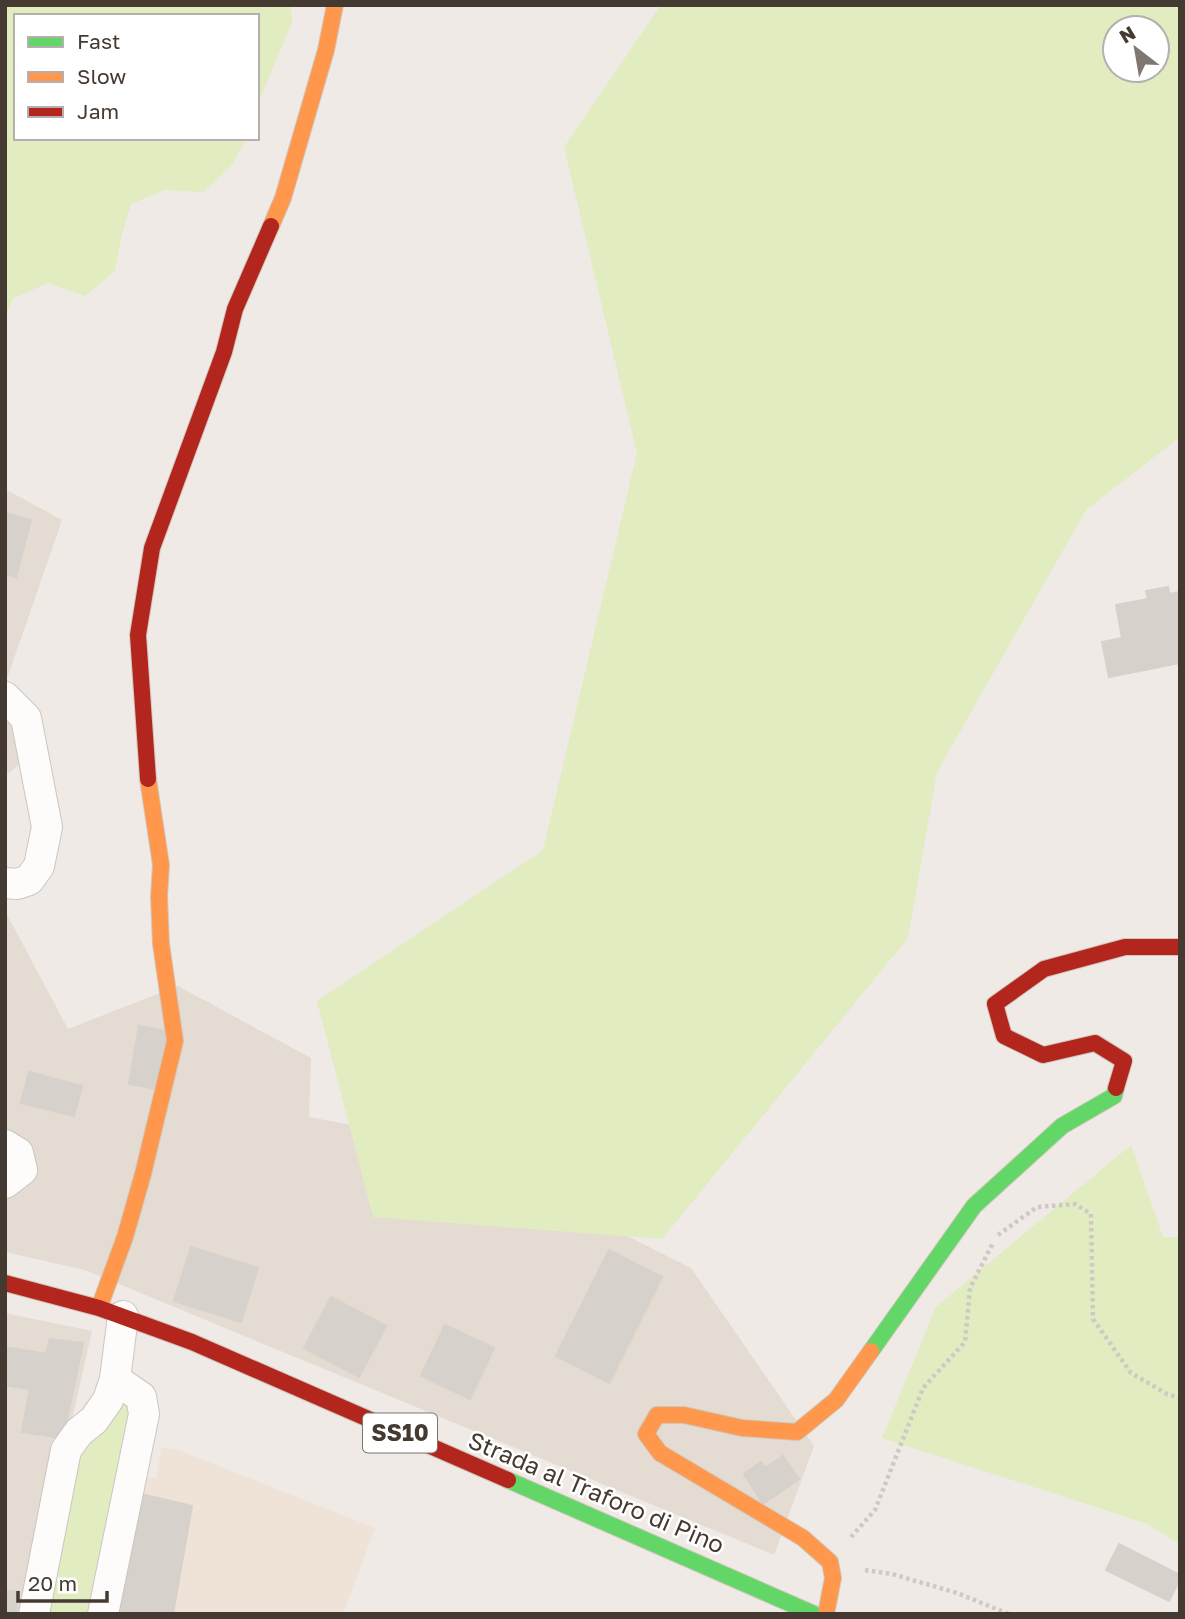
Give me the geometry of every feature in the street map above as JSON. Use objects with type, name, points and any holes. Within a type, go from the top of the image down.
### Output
[{"type":"street","points":[[34,1614],[66,1450],[79,1432],[94,1420],[108,1400],[115,1379],[111,1312],[120,1250],[168,1079],[175,1041],[161,944],[161,865],[149,796],[138,635],[152,548],[224,352],[235,309],[283,198],[326,50],[335,5]]},
{"type":"street","points":[[5,696],[26,718],[47,827],[39,866],[29,880],[17,884],[5,883]]},
{"type":"street","points":[[826,1614],[833,1578],[830,1562],[803,1538],[660,1454],[646,1434],[657,1415],[684,1415],[742,1428],[797,1432],[836,1400],[974,1206],[1062,1126],[1114,1096],[1124,1061],[1095,1043],[1043,1055],[1004,1037],[995,1004],[1044,969],[1125,947],[1180,947]]},
{"type":"street","points":[[5,1145],[19,1153],[22,1170],[5,1183]]},
{"type":"street","name":"Strada al Traforo di Pino","points":[[5,1283],[111,1312],[204,1348],[814,1614]]},
{"type":"street","points":[[103,1614],[144,1414],[141,1397],[115,1379]]},
{"type":"path","points":[[1009,1614],[957,1593],[892,1574],[830,1562],[875,1510],[923,1388],[965,1342],[970,1289],[996,1237],[1037,1207],[1075,1204],[1091,1214],[1093,1319],[1131,1373],[1167,1394],[1180,1398]]},
{"type":"shaded area","points":[[5,489],[62,520],[5,679]]},
{"type":"shaded area","points":[[5,715],[34,752],[5,776]]},
{"type":"shaded area","points":[[5,911],[68,1029],[178,986],[311,1058],[309,1117],[440,1142],[691,1268],[814,1446],[774,1555],[85,1270],[5,1252]]},
{"type":"shaded area","points":[[5,1313],[92,1331],[28,1614],[5,1614]]},
{"type":"shaded area","points":[[162,1447],[181,1451],[375,1528],[343,1614],[113,1614],[140,1475],[156,1479]]},
{"type":"green space","points":[[5,5],[291,5],[292,23],[259,101],[259,14],[14,14],[14,140],[246,140],[231,166],[203,192],[165,190],[131,204],[115,271],[85,296],[48,283],[13,298],[5,318]]},
{"type":"green space","points":[[661,5],[1180,5],[1180,437],[1086,510],[937,772],[908,938],[662,1239],[373,1217],[317,1001],[543,850],[637,453],[564,147]]},
{"type":"green space","points":[[1131,1145],[1163,1237],[1180,1237],[1180,1544],[1145,1523],[882,1438],[936,1307]]},
{"type":"green space","points":[[121,1402],[133,1408],[97,1614],[43,1614],[74,1458]]},
{"type":"building","points":[[5,513],[31,520],[16,577],[5,574]]},
{"type":"building","points":[[1168,587],[1169,594],[1180,592],[1180,663],[1109,677],[1102,642],[1122,638],[1116,605],[1148,599],[1146,591]]},
{"type":"building","points":[[139,1026],[167,1031],[158,1089],[129,1084]]},
{"type":"building","points":[[29,1072],[82,1086],[74,1116],[21,1103]]},
{"type":"building","points":[[191,1247],[258,1268],[241,1322],[174,1301]]},
{"type":"building","points":[[609,1250],[662,1277],[609,1383],[556,1356]]},
{"type":"building","points":[[331,1297],[386,1326],[359,1377],[304,1348]]},
{"type":"building","points":[[445,1325],[494,1348],[470,1399],[421,1376]]},
{"type":"building","points":[[50,1339],[83,1343],[63,1438],[22,1432],[30,1389],[5,1385],[5,1347],[46,1354]]},
{"type":"building","points":[[783,1456],[799,1479],[763,1504],[744,1474],[761,1462],[765,1468]]},
{"type":"building","points":[[137,1493],[192,1506],[173,1614],[113,1614]]},
{"type":"building","points":[[1119,1544],[1180,1575],[1169,1601],[1106,1570]]},
{"type":"building","points":[[5,1591],[18,1592],[16,1614],[5,1614]]},
{"type":"traffic: fast","points":[[871,1351],[974,1206],[1062,1126],[1114,1096],[1116,1088]]},
{"type":"traffic: fast","points":[[508,1480],[814,1614]]},
{"type":"traffic: slow","points":[[271,226],[283,198],[326,50],[335,5]]},
{"type":"traffic: slow","points":[[99,1308],[125,1237],[143,1174],[175,1041],[161,944],[161,865],[148,779]]},
{"type":"traffic: slow","points":[[826,1614],[833,1578],[830,1562],[803,1538],[660,1453],[646,1434],[657,1415],[684,1415],[742,1428],[797,1432],[836,1400],[871,1351]]},
{"type":"traffic: jam","points":[[148,779],[138,635],[152,548],[224,352],[235,309],[271,226]]},
{"type":"traffic: jam","points":[[1116,1088],[1124,1061],[1095,1043],[1043,1055],[1004,1036],[995,1004],[1044,969],[1125,947],[1180,947]]},
{"type":"traffic: jam","points":[[5,1283],[99,1308],[192,1342],[508,1480]]}]
